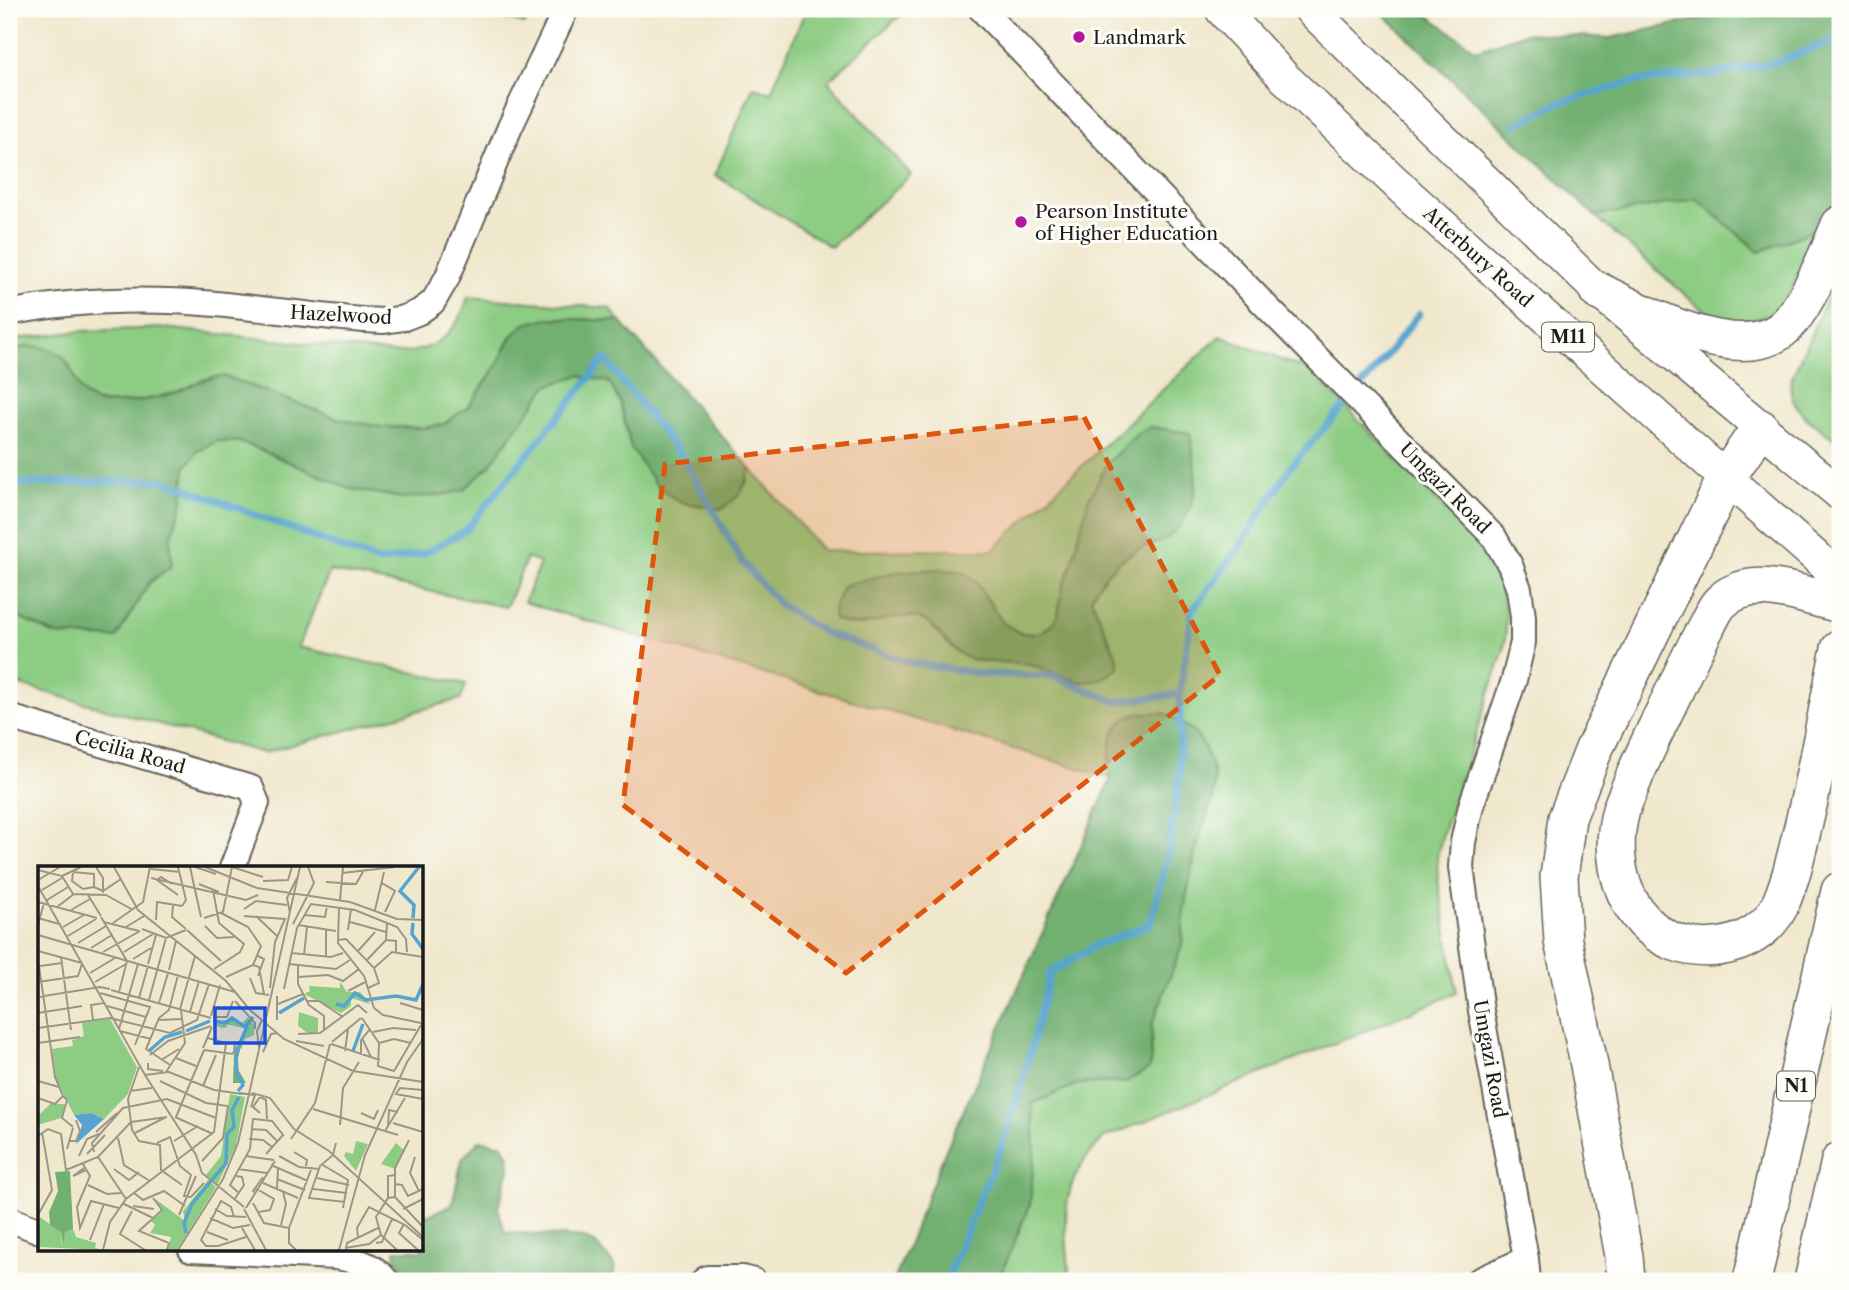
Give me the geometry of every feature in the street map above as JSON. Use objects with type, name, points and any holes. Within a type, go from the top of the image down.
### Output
[{"type":"highway","points":[[1598,291],[1660,322],[1701,335],[1749,342],[1763,339],[1788,324],[1805,298],[1840,225]]},
{"type":"highway","points":[[1626,1281],[1624,1256],[1587,1054],[1563,941],[1559,877],[1563,843],[1567,818],[1594,749],[1726,478],[1760,428]]},
{"type":"highway","points":[[1824,600],[1792,591],[1754,588],[1729,595],[1718,605],[1694,649],[1646,750],[1621,809],[1616,836],[1618,868],[1625,891],[1636,912],[1664,937],[1684,944],[1723,947],[1748,939],[1766,924],[1778,908],[1794,864],[1810,798],[1840,649]]},
{"type":"highway","name":"N1","points":[[1752,1281],[1840,891]]},
{"type":"highway","points":[[1813,1281],[1840,1161]]},
{"type":"main road","name":"Atterbury Road","points":[[1221,9],[1285,78],[1410,196],[1840,578]]},
{"type":"main road","name":"M11","points":[[1310,9],[1598,291],[1840,494]]},
{"type":"street","name":"Hazelwood","points":[[9,313],[64,305],[132,300],[212,304],[384,321],[419,312],[433,302],[447,278],[510,127],[566,9]]},
{"type":"street","name":"Umgazi Road","points":[[981,9],[1261,301],[1494,537],[1510,565],[1519,589],[1523,642],[1514,680],[1471,806],[1461,867],[1481,1011],[1527,1270]]},
{"type":"street","name":"Cecilia Road","points":[[9,717],[251,788],[257,803],[233,866]]},
{"type":"street","points":[[9,1219],[38,1230]]},
{"type":"street","points":[[232,1252],[357,1260],[377,1270],[387,1281]]},
{"type":"street","points":[[1478,1281],[1527,1270]]},
{"type":"street","points":[[703,1281],[707,1278],[743,1278],[754,1281]]},
{"type":"highlighted area","points":[[1084,417],[1220,675],[846,973],[623,805],[665,464]]},
{"type":"green space","points":[[463,9],[532,9],[525,24]]},
{"type":"green space","points":[[806,9],[898,9],[902,14],[828,81],[911,175],[831,247],[715,175],[753,87],[771,92]]},
{"type":"green space","points":[[1378,9],[1419,9],[1476,50],[1525,33],[1610,38],[1747,9],[1840,9],[1840,189],[1824,226],[1759,252],[1697,199],[1595,216]]},
{"type":"green space","points":[[1697,199],[1759,252],[1824,226],[1779,311],[1748,320],[1728,319],[1708,312],[1595,216]]},
{"type":"green space","points":[[1840,269],[1840,443],[1804,416],[1792,399],[1791,389],[1792,377]]},
{"type":"green space","points":[[468,297],[609,308],[620,321],[548,318],[512,336],[495,369],[468,407],[444,424],[424,428],[381,427],[339,419],[224,376],[153,398],[129,403],[105,403],[83,394],[68,364],[16,350],[9,359],[9,340],[82,331],[164,328],[393,353],[407,352],[431,345],[450,331]]},
{"type":"green space","points":[[548,318],[620,321],[750,468],[737,497],[721,509],[679,502],[657,486],[631,448],[620,402],[609,382],[579,375],[547,386],[489,466],[464,490],[442,495],[403,498],[351,489],[254,447],[239,442],[216,441],[197,452],[186,467],[182,506],[170,537],[172,565],[149,583],[116,638],[56,635],[9,613],[9,359],[20,348],[38,347],[61,355],[84,395],[100,403],[158,397],[204,380],[224,376],[339,419],[381,427],[424,428],[444,424],[468,407],[495,369],[512,336],[525,324]]},
{"type":"green space","points":[[1220,336],[1312,372],[1476,541],[1497,576],[1506,613],[1504,649],[1437,857],[1438,880],[1457,993],[1104,1138],[1078,1171],[1067,1204],[1066,1240],[1070,1281],[998,1281],[1030,1204],[1035,1146],[1031,1104],[1077,1084],[1126,1082],[1150,1068],[1152,1024],[1182,945],[1184,909],[1195,852],[1214,793],[1204,746],[1194,731],[1164,713],[1108,758],[1111,778],[524,602],[540,563],[527,558],[506,607],[330,571],[298,647],[466,684],[461,699],[263,753],[9,682],[9,613],[56,635],[116,638],[149,583],[172,565],[170,537],[182,506],[186,467],[197,452],[216,441],[239,442],[254,447],[351,489],[403,498],[489,466],[547,386],[579,375],[609,382],[620,402],[631,449],[679,502],[722,509],[747,482],[750,468],[823,551],[993,550]],"holes":[[[1195,491],[1166,539],[1139,549],[1113,566],[1100,581],[1091,598],[1118,660],[1083,682],[1028,664],[969,659],[953,649],[926,620],[916,617],[891,617],[861,626],[843,623],[974,579],[1003,623],[1020,633],[1039,633],[1050,626],[1058,615],[1063,586],[1071,567]]]},
{"type":"green space","points":[[1151,427],[1190,433],[1195,471],[1194,496],[1185,519],[1171,535],[1124,558],[1105,576],[1091,598],[1118,660],[1118,669],[1110,674],[1098,680],[1084,682],[1027,664],[974,660],[954,649],[931,625],[918,618],[896,617],[855,625],[834,619],[833,609],[844,585],[895,572],[938,569],[964,572],[974,579],[1003,623],[1020,633],[1039,633],[1050,626],[1058,615],[1063,586],[1071,567],[1088,500],[1108,462],[1139,432]]},
{"type":"green space","points":[[1164,713],[1194,731],[1204,746],[1214,774],[1214,793],[1195,852],[1184,909],[1182,945],[1152,1024],[1150,1068],[1126,1082],[1077,1084],[1032,1104],[1035,1146],[1030,1204],[998,1281],[894,1281],[945,1152],[1111,779],[1110,750],[1115,731],[1127,718],[1137,714]]},
{"type":"green space","points":[[479,1140],[503,1145],[509,1156],[509,1169],[498,1208],[505,1232],[584,1238],[596,1244],[616,1267],[610,1281],[408,1281],[395,1252],[424,1252],[424,1217],[452,1205],[462,1159]]},
{"type":"waterway","points":[[1515,125],[1558,103],[1637,81],[1715,74],[1778,62],[1840,38]]},
{"type":"waterway","points":[[9,484],[164,480],[379,562],[425,553],[466,530],[605,359],[685,461],[743,563],[780,605],[825,633],[908,662],[982,674],[1053,676],[1117,702],[1180,694],[1192,611],[1243,542],[1291,466],[1372,374],[1419,314]]},
{"type":"waterway","points":[[946,1281],[1002,1145],[1025,1073],[1050,973],[1094,946],[1150,924],[1168,855],[1180,775],[1180,694]]},
{"type":"place","name":"Landmark","points":[[1079,37]]},
{"type":"place","name":"Pearson Institute of Higher Education","points":[[1021,222]]}]
